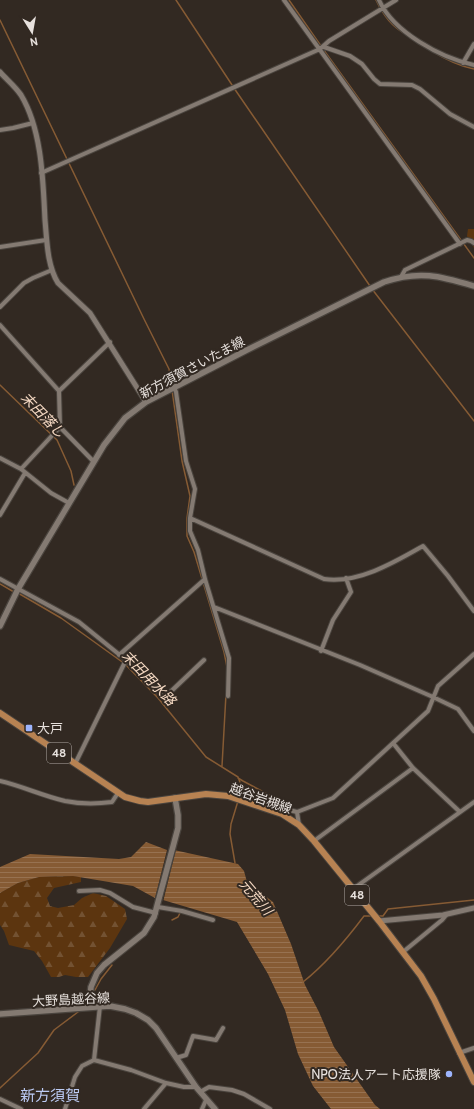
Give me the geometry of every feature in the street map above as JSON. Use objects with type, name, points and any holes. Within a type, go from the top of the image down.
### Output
[{"type":"main road","name":"新方須賀さいたま線","points":[[0,626],[18,589],[94,462],[118,426],[137,408],[174,387],[384,282],[401,277],[428,275],[474,286]]},
{"type":"main road","name":"越谷岩槻線","points":[[0,713],[118,793],[132,799],[144,802],[217,794],[240,799],[273,810],[299,825],[314,841],[404,952],[428,987],[474,1082]]},
{"type":"main road","points":[[89,1007],[91,987],[97,973],[104,965],[144,933],[152,922],[158,908],[178,822],[174,798]]},
{"type":"main road","name":"大野島越谷線","points":[[0,1014],[100,1006],[125,1008],[148,1020],[156,1028],[196,1087],[215,1109]]},
{"type":"street","points":[[284,0],[322,48],[460,244]]},
{"type":"street","points":[[379,0],[383,9],[422,44],[463,63],[474,66]]},
{"type":"street","points":[[41,173],[322,48],[329,41],[396,0]]},
{"type":"street","points":[[463,63],[474,44]]},
{"type":"street","points":[[322,48],[350,56],[362,64],[380,84],[412,85],[420,89],[450,114],[474,127]]},
{"type":"street","points":[[0,72],[20,93],[33,123],[38,144],[46,240],[52,270],[58,283],[90,313],[110,342],[146,402]]},
{"type":"street","points":[[0,130],[33,123]]},
{"type":"street","points":[[0,247],[46,240]]},
{"type":"street","points":[[401,277],[404,270],[467,240],[474,243]]},
{"type":"street","points":[[0,307],[24,284],[33,278],[52,270]]},
{"type":"street","points":[[0,325],[59,391],[60,427],[94,462]]},
{"type":"street","points":[[59,391],[110,342]]},
{"type":"street","points":[[174,387],[186,461],[195,489],[190,518],[190,531],[198,550],[205,579],[229,658],[228,696]]},
{"type":"street","points":[[21,469],[60,427]]},
{"type":"street","points":[[0,458],[21,469],[51,493],[69,503]]},
{"type":"street","points":[[0,515],[25,473]]},
{"type":"street","points":[[190,518],[324,579],[333,580],[371,573],[423,546],[474,611]]},
{"type":"street","points":[[321,651],[333,620],[351,592],[346,578]]},
{"type":"street","points":[[0,579],[79,622],[126,660],[164,698],[204,660]]},
{"type":"street","points":[[119,655],[205,579]]},
{"type":"street","points":[[214,607],[434,697],[458,709],[474,731]]},
{"type":"street","points":[[273,810],[278,807],[291,812],[297,812],[333,798],[428,711],[438,686],[474,654]]},
{"type":"street","points":[[76,764],[126,660]]},
{"type":"street","points":[[393,743],[413,768],[460,812]]},
{"type":"street","points":[[314,841],[413,768]]},
{"type":"street","points":[[0,781],[66,801],[80,803],[99,804],[112,802],[118,793]]},
{"type":"street","points":[[353,889],[474,802]]},
{"type":"street","points":[[297,812],[299,825]]},
{"type":"street","points":[[79,891],[100,890],[110,893],[133,907],[182,911],[213,920]]},
{"type":"street","points":[[379,921],[447,914],[474,908]]},
{"type":"street","points":[[404,952],[447,914]]},
{"type":"street","points":[[94,1060],[100,1006]]},
{"type":"street","points":[[176,1058],[186,1055],[193,1036],[216,1040],[223,1028]]},
{"type":"street","points":[[460,1053],[474,1048]]},
{"type":"street","points":[[65,1109],[75,1077],[82,1066],[94,1060],[131,1070],[166,1083],[184,1087],[196,1087]]},
{"type":"street","points":[[144,1109],[166,1083]]},
{"type":"street","points":[[200,1092],[209,1087],[232,1090],[244,1094],[270,1109]]},
{"type":"street","points":[[0,1099],[21,1109]]},
{"type":"street","points":[[202,1109],[206,1100]]},
{"type":"green space","points":[[468,229],[474,229],[474,248],[467,236]]},
{"type":"green space","points":[[39,877],[81,877],[81,882],[54,888],[47,898],[50,906],[58,908],[74,905],[82,898],[93,893],[106,896],[125,909],[127,919],[110,948],[88,977],[65,975],[51,977],[42,961],[34,951],[9,945],[0,925],[0,893],[18,883]]},
{"type":"water","points":[[146,842],[167,850],[155,898],[133,886],[73,876],[39,877],[18,883],[0,893],[0,867],[30,854],[119,859],[131,857]]},
{"type":"water","name":"元荒川","points":[[174,850],[238,864],[244,871],[247,882],[273,902],[291,944],[305,985],[319,1012],[334,1047],[375,1105],[380,1109],[331,1109],[313,1086],[298,1054],[285,1010],[268,974],[237,922],[163,900]]},
{"type":"pier","points":[[174,848],[176,849],[163,902],[161,901]]},
{"type":"waterway","points":[[176,0],[236,91],[370,286]]},
{"type":"waterway","points":[[289,0],[321,46]]},
{"type":"waterway","points":[[376,0],[387,19],[404,33]]},
{"type":"waterway","points":[[0,20],[169,369],[172,387]]},
{"type":"waterway","points":[[323,49],[474,258]]},
{"type":"waterway","points":[[432,51],[452,62],[474,69]]},
{"type":"waterway","points":[[372,289],[474,421]]},
{"type":"waterway","name":"末田落し","points":[[0,385],[57,440],[71,471],[74,485]]},
{"type":"waterway","points":[[172,390],[182,461],[190,496],[187,518],[187,536],[194,552],[224,652],[227,667]]},
{"type":"waterway","name":"末田用水路","points":[[0,584],[14,592]]},
{"type":"waterway","name":"末田用水路","points":[[18,593],[61,618],[125,664],[158,698],[206,757],[238,777],[241,785],[240,793]]},
{"type":"waterway","points":[[222,766],[226,694]]},
{"type":"waterway","points":[[238,778],[286,804],[292,809]]},
{"type":"waterway","points":[[235,863],[230,834],[231,824],[238,801]]},
{"type":"waterway","points":[[378,916],[383,916],[388,909],[474,900]]},
{"type":"waterway","points":[[172,920],[178,917],[180,913]]},
{"type":"waterway","points":[[303,982],[336,951],[364,916],[372,916]]},
{"type":"waterway","points":[[95,990],[101,979],[112,965]]},
{"type":"waterway","points":[[0,1088],[38,1053],[54,1030],[78,1012]]},
{"type":"place","name":"大戸","points":[[29,728]]},
{"type":"place","name":"NPO法人アート応援隊","points":[[449,1074]]},
{"type":"district","name":"新方須賀","points":[[50,1096]]}]
